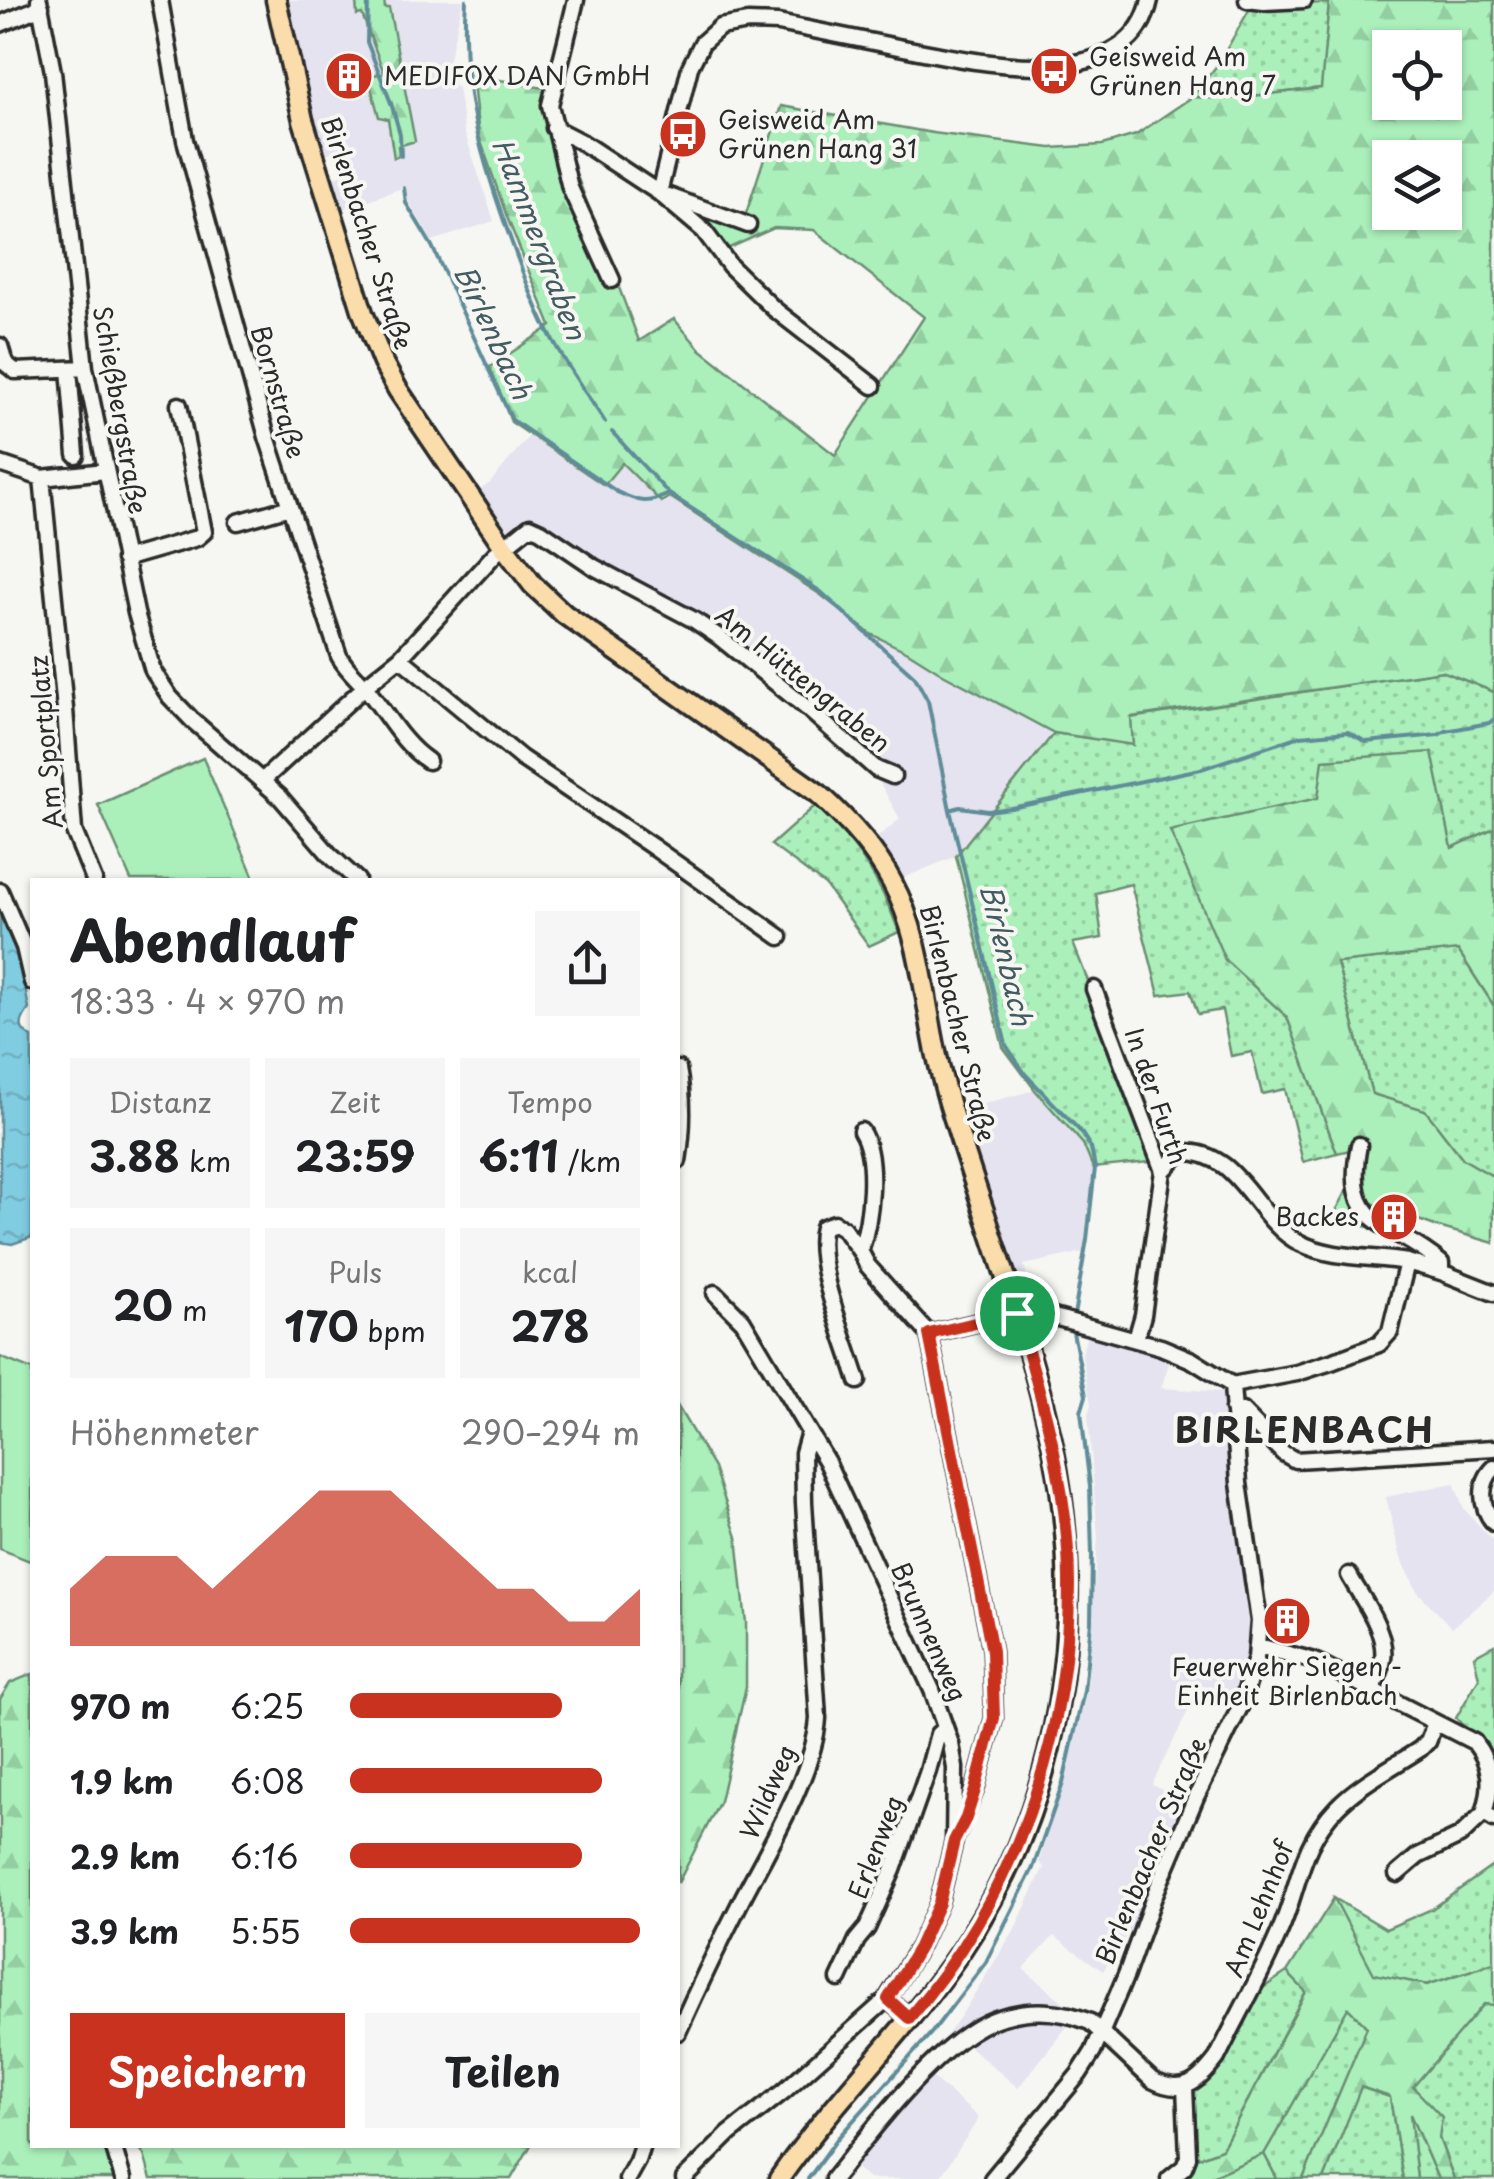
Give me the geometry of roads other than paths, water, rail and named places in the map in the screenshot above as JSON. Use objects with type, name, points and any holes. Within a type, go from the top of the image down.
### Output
[{"type":"main road","name":"Birlenbacher Straße","points":[[276,0],[303,120],[371,336],[398,390],[504,547],[533,585],[564,614],[819,794],[855,829],[893,883],[908,922],[947,1096],[1017,1313],[1052,1443],[1070,1580],[1068,1637],[1062,1691],[1034,1802],[1004,1873],[961,1951],[779,2179]]},
{"type":"street","name":"Bornstraße","points":[[160,0],[184,140],[248,370],[339,656],[361,690],[414,752],[428,761]]},
{"type":"street","points":[[576,0],[550,106],[576,205],[612,280]]},
{"type":"street","points":[[658,192],[690,66],[702,43],[720,28],[748,22],[778,24],[971,61],[1031,68],[1089,59],[1124,45],[1147,14],[1150,0]]},
{"type":"street","points":[[1248,0],[1304,0]]},
{"type":"street","points":[[0,24],[40,3]]},
{"type":"street","name":"Schießbergstraße","points":[[40,3],[60,127],[77,369],[153,671],[192,720],[280,797],[355,878]]},
{"type":"street","points":[[554,128],[658,192],[704,231],[730,266],[774,309],[873,386]]},
{"type":"street","points":[[658,192],[748,225]]},
{"type":"street","points":[[0,346],[8,368],[15,372],[77,369],[76,455]]},
{"type":"street","points":[[124,559],[197,538],[204,532],[178,405]]},
{"type":"street","points":[[0,464],[42,478],[105,471]]},
{"type":"street","name":"Am Sportplatz","points":[[42,478],[66,709],[74,831],[93,878]]},
{"type":"street","points":[[238,522],[290,507]]},
{"type":"street","name":"Am Hüttengraben","points":[[504,547],[530,526],[594,567],[694,620],[808,709],[876,769],[893,776]]},
{"type":"street","points":[[262,780],[400,658],[504,547]]},
{"type":"street","points":[[400,658],[521,758],[780,938]]},
{"type":"street","points":[[0,891],[30,965]]},
{"type":"street","points":[[14,918],[30,930]]},
{"type":"street","name":"In der Furth","points":[[1094,989],[1164,1171],[1136,1339]]},
{"type":"street","points":[[680,1079],[680,1149]]},
{"type":"street","points":[[860,1250],[870,1205],[871,1153],[862,1130]]},
{"type":"street","points":[[1358,1145],[1354,1184],[1361,1206],[1372,1220],[1441,1263],[1441,1272]]},
{"type":"street","points":[[1164,1171],[1182,1152],[1205,1154],[1235,1174],[1276,1224],[1300,1243],[1335,1254],[1406,1262],[1494,1294]]},
{"type":"street","points":[[858,1381],[824,1270],[822,1228],[834,1223],[843,1228],[868,1266],[929,1334],[992,1651],[994,1718],[966,1818],[954,1841]]},
{"type":"street","points":[[929,1334],[1030,1310],[1136,1339],[1192,1360],[1232,1385],[1297,1373],[1379,1344],[1390,1332],[1406,1262]]},
{"type":"street","name":"Brunnenweg","points":[[684,2179],[729,2134],[888,1999],[939,1903],[954,1841],[954,1768],[932,1690],[827,1462],[743,1322],[723,1311],[715,1294]]},
{"type":"street","name":"Birlenbacher Straße","points":[[992,2179],[1078,2074],[1102,2033],[1196,1798],[1242,1702],[1258,1646],[1259,1621],[1239,1483],[1232,1385]]},
{"type":"street","points":[[1233,1409],[1242,1411],[1295,1460],[1494,1448]]},
{"type":"street","name":"Wildweg","points":[[680,2028],[788,1811],[817,1736],[803,1486],[803,1453],[809,1432]]},
{"type":"street","points":[[1494,1468],[1483,1488],[1483,1500],[1494,1523]]},
{"type":"street","points":[[1349,1575],[1383,1644],[1383,1660],[1372,1690]]},
{"type":"street","points":[[1258,1646],[1315,1661],[1474,1742],[1482,1752],[1491,1792],[1489,1816],[1460,1836],[1418,1856],[1397,1874]]},
{"type":"street","name":"Am Lehnhof","points":[[1184,2087],[1204,2076],[1216,2058],[1279,1934],[1314,1837],[1348,1797],[1420,1749],[1436,1723]]},
{"type":"street","name":"Erlenweg","points":[[839,1980],[893,1870],[938,1734],[945,1728]]},
{"type":"street","points":[[888,1999],[909,2018]]},
{"type":"street","points":[[833,2179],[920,2076],[962,2038],[1000,2018],[1048,2011],[1090,2022],[1152,2080],[1163,2086],[1184,2087],[1188,2157],[1184,2167],[1169,2179]]},
{"type":"street","points":[[114,2148],[122,2179]]},
{"type":"street","points":[[628,2179],[641,2148]]},
{"type":"water","points":[[0,911],[17,945],[29,1009],[22,1025],[30,1036],[30,1238],[12,1244],[0,1242]]},
{"type":"waterway","name":"Birlenbach","points":[[368,0],[367,42],[391,103],[400,134],[401,156]]},
{"type":"waterway","name":"Hammergraben","points":[[466,0],[470,95],[492,185],[543,321],[605,422]]},
{"type":"waterway","name":"Birlenbach","points":[[404,188],[406,203],[432,246],[512,420],[617,492],[643,501],[669,494],[821,592],[915,677],[928,701],[1006,1045],[1026,1075],[1081,1132],[1091,1148],[1095,1168],[1072,1327],[1086,1396],[1081,1412],[1090,1487],[1091,1622],[1084,1691],[1063,1783],[1033,1868],[986,1962],[808,2179]]},
{"type":"waterway","name":"Hammergraben","points":[[612,432],[669,494]]},
{"type":"waterway","points":[[950,810],[1011,808],[1201,769],[1300,736],[1348,732],[1366,742],[1438,735],[1494,719]]},
{"type":"place","name":"Geisweid Am Grünen Hang 7","points":[[1054,71]]},
{"type":"place","name":"MEDIFOX DAN GmbH","points":[[349,76]]},
{"type":"place","name":"Geisweid Am Grünen Hang 31","points":[[683,134]]},
{"type":"place","name":"Backes","points":[[1394,1217]]},
{"type":"place","name":"Feuerwehr Siegen - Einheit Birlenbach","points":[[1287,1621]]},
{"type":"district","name":"BIRLENBACH","points":[[1305,1431]]}]
